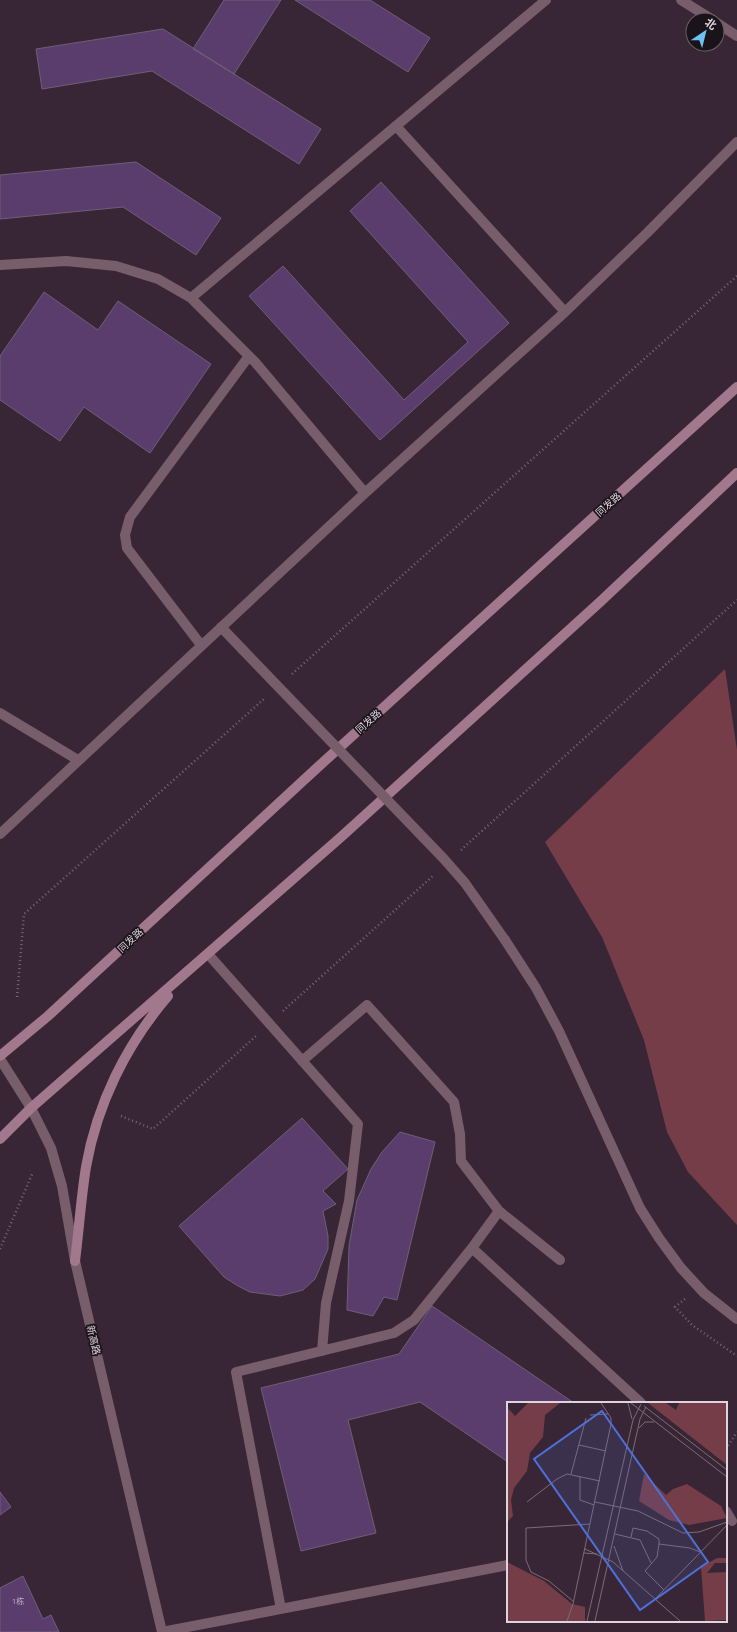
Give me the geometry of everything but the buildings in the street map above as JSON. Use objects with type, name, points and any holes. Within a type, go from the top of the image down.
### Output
[{"type":"main road","name":"同发路","points":[[0,1056],[48,1016],[324,762],[737,387]]},
{"type":"main road","points":[[0,1139],[31,1108],[341,837],[594,608],[737,473]]},
{"type":"main road","points":[[76,1261],[86,1167],[95,1128],[108,1090],[124,1059],[142,1030],[165,999],[188,972]]},
{"type":"street","points":[[191,298],[546,0]]},
{"type":"street","points":[[682,0],[701,12]]},
{"type":"street","points":[[725,28],[737,36]]},
{"type":"street","points":[[396,126],[565,312]]},
{"type":"street","points":[[0,834],[365,493],[565,312],[647,233],[737,142]]},
{"type":"street","points":[[0,265],[66,261],[116,266],[158,279],[191,298],[249,356],[365,493]]},
{"type":"street","points":[[201,645],[126,548],[125,535],[130,517],[249,356]]},
{"type":"street","points":[[221,627],[444,859],[470,889],[536,988],[559,1031],[640,1208],[663,1244],[681,1268],[699,1287],[737,1319]]},
{"type":"street","points":[[0,713],[78,760]]},
{"type":"street","points":[[208,954],[358,1124],[349,1201],[326,1303],[322,1351]]},
{"type":"street","points":[[302,1061],[367,1005],[454,1102],[460,1134],[461,1161],[499,1211],[560,1260]]},
{"type":"street","name":"新高路","points":[[0,1059],[31,1108],[51,1148],[62,1186],[76,1261],[162,1632]]},
{"type":"street","points":[[281,1609],[236,1372],[394,1333],[414,1320],[472,1248],[499,1211]]},
{"type":"street","points":[[472,1248],[640,1402]]},
{"type":"street","points":[[162,1632],[507,1565]]},
{"type":"path","points":[[291,675],[737,276]]},
{"type":"path","points":[[17,997],[24,914],[267,696]]},
{"type":"path","points":[[0,1249],[33,1172]]},
{"type":"path","points":[[699,1287],[675,1307],[692,1325],[737,1356]]},
{"type":"path","points":[[727,1447],[737,1432]]},
{"type":"shaded area","points":[[725,669],[737,750],[737,1225],[688,1172],[667,1132],[644,1040],[602,937],[545,842]]}]
